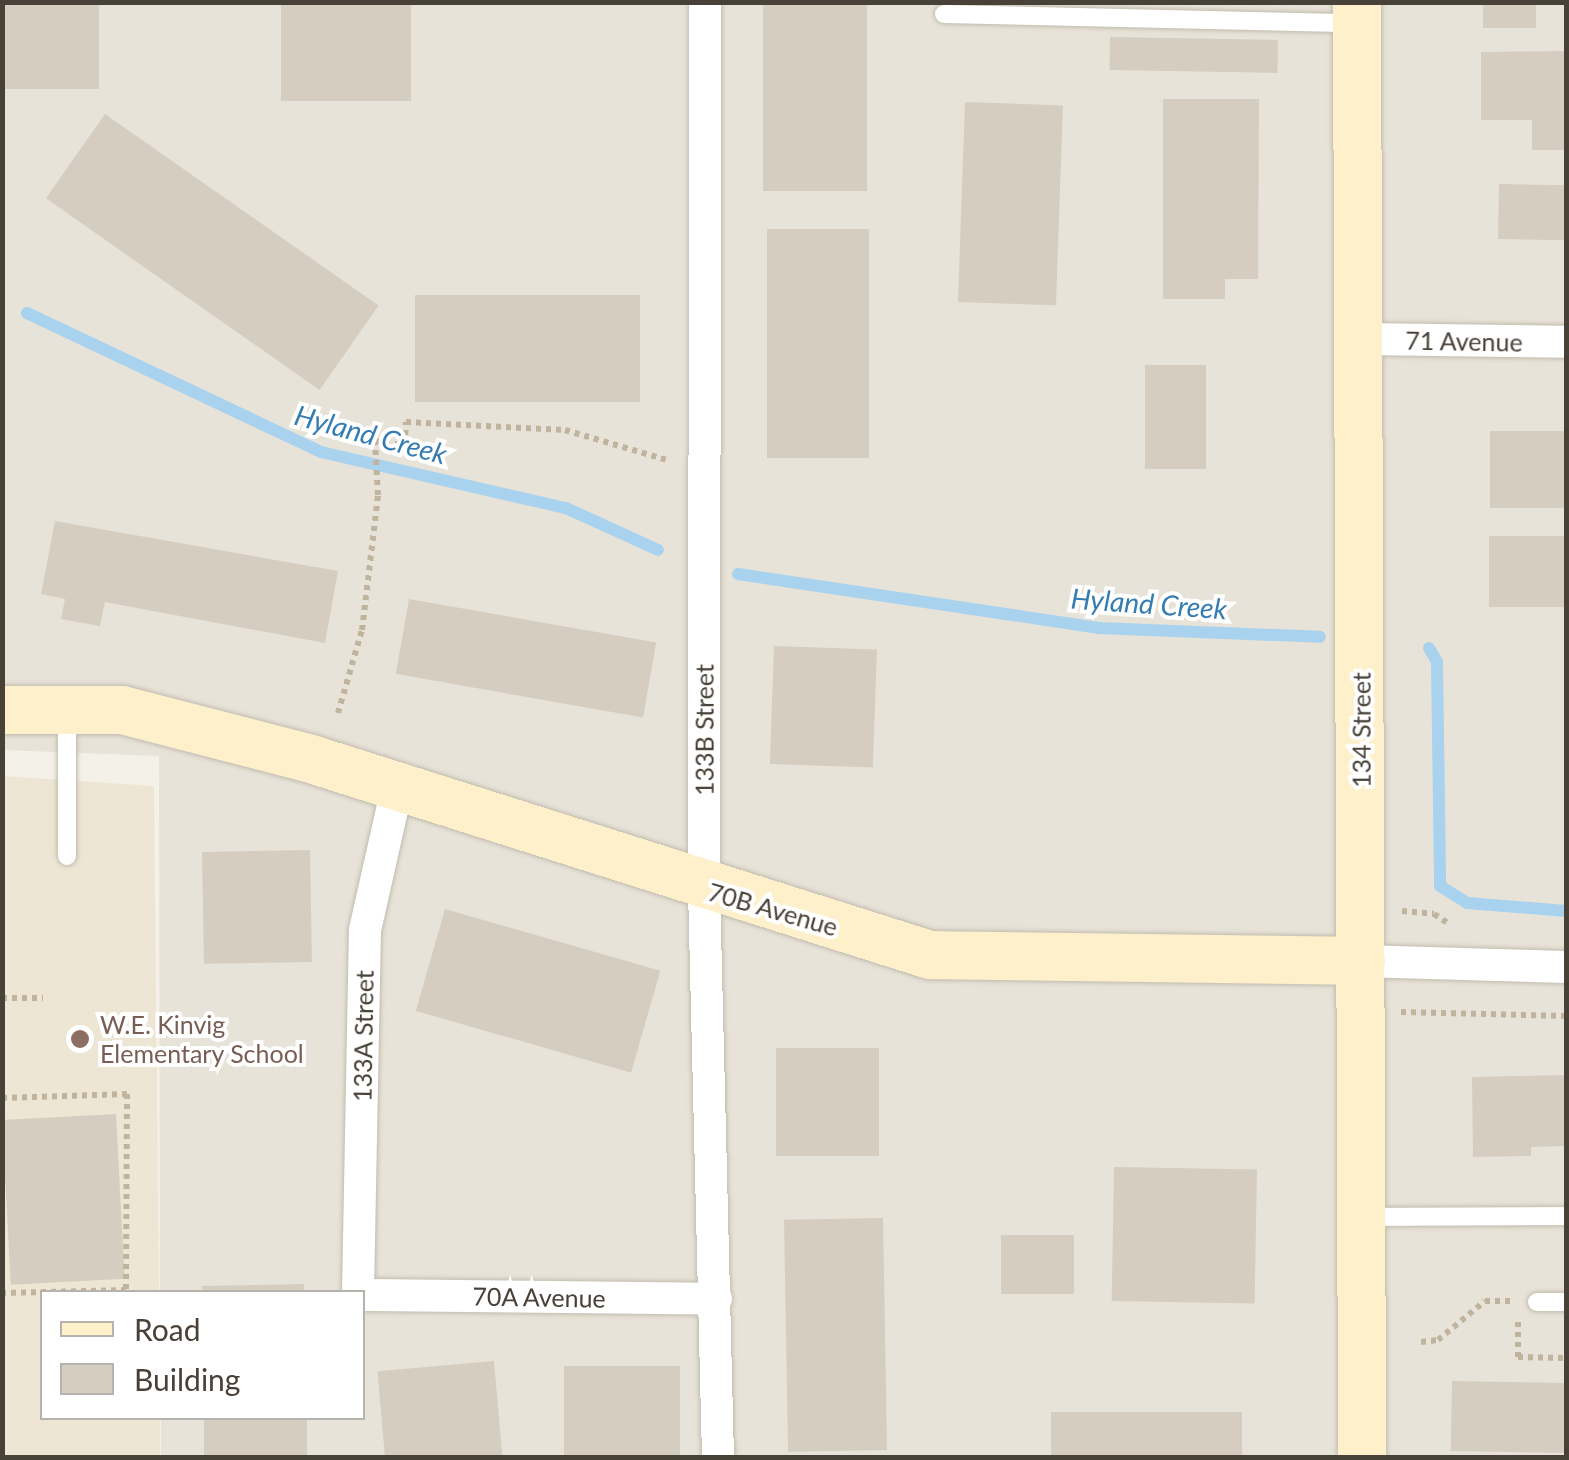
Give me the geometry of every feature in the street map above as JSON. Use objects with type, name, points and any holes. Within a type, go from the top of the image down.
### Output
[{"type":"street","name":"133B Street","points":[[706,2],[704,889],[718,1458]]},
{"type":"street","name":"134 Street","points":[[1357,12],[1362,1458]]},
{"type":"street","name":"71 Avenue","points":[[1361,339],[1566,342]]},
{"type":"street","name":"70B Avenue","points":[[2,710],[122,710],[398,783],[704,889],[954,958],[1566,967]]},
{"type":"street","name":"133A Street","points":[[360,1290],[364,930],[398,783]]},
{"type":"street","name":"70A Avenue","points":[[365,1294],[716,1299]]},
{"type":"lane","points":[[944,14],[1357,12]]},
{"type":"lane","points":[[68,710],[68,856]]},
{"type":"lane","points":[[1361,1217],[1566,1216]]},
{"type":"lane","points":[[1537,1302],[1566,1302]]},
{"type":"path","points":[[338,712],[362,630],[378,495],[375,441],[405,446],[406,422],[565,430],[705,470]]},
{"type":"path","points":[[1408,912],[1412,928]]},
{"type":"path","points":[[2,998],[43,998]]},
{"type":"path","points":[[1390,1011],[1566,1016]]},
{"type":"path","points":[[2,1098],[127,1094],[126,1290]]},
{"type":"path","points":[[2,1293],[40,1292]]},
{"type":"path","points":[[1421,1342],[1438,1340],[1485,1301],[1518,1301],[1518,1357],[1566,1358]]},
{"type":"shaded area","points":[[3,3],[1566,3],[1566,1457],[161,1457],[161,1420],[365,1420],[365,1290],[160,1290],[159,756],[3,750]]},
{"type":"shaded area","name":"W.E. Kinvig Elementary School","points":[[3,776],[154,786],[159,1290],[40,1290],[40,1420],[160,1420],[160,1457],[3,1458]]},
{"type":"building","points":[[2,2],[99,2],[99,89],[2,89]]},
{"type":"building","points":[[281,2],[411,2],[411,101],[281,101]]},
{"type":"building","points":[[763,2],[867,2],[867,191],[763,191]]},
{"type":"building","points":[[1483,2],[1536,2],[1536,28],[1483,28]]},
{"type":"building","points":[[1110,37],[1278,40],[1277,73],[1109,70]]},
{"type":"building","points":[[1565,51],[1566,150],[1532,150],[1532,120],[1481,120],[1481,52]]},
{"type":"building","points":[[1163,99],[1259,99],[1258,279],[1225,279],[1225,299],[1163,299]]},
{"type":"building","points":[[965,102],[1063,105],[1056,305],[958,302]]},
{"type":"building","points":[[105,114],[379,306],[320,390],[46,198]]},
{"type":"building","points":[[1499,184],[1566,185],[1565,240],[1498,239]]},
{"type":"building","points":[[767,229],[869,229],[869,458],[767,458]]},
{"type":"building","points":[[415,295],[640,295],[640,402],[415,402]]},
{"type":"building","points":[[1145,365],[1206,365],[1206,469],[1145,469]]},
{"type":"building","points":[[1490,431],[1566,431],[1566,508],[1490,508]]},
{"type":"building","points":[[55,521],[338,571],[325,643],[105,602],[100,626],[61,619],[65,599],[41,594]]},
{"type":"building","points":[[1489,536],[1566,536],[1566,607],[1489,607]]},
{"type":"building","points":[[409,599],[656,643],[643,717],[396,674]]},
{"type":"building","points":[[774,646],[877,650],[873,768],[770,764]]},
{"type":"building","points":[[310,850],[312,962],[204,964],[202,852]]},
{"type":"building","points":[[445,909],[660,971],[631,1073],[416,1011]]},
{"type":"building","points":[[776,1048],[879,1048],[879,1156],[776,1156]]},
{"type":"building","points":[[1566,1075],[1566,1146],[1531,1147],[1531,1156],[1473,1157],[1472,1077]]},
{"type":"building","points":[[116,1114],[125,1279],[11,1285],[2,1120]]},
{"type":"building","points":[[1114,1167],[1257,1169],[1255,1303],[1112,1301]]},
{"type":"building","points":[[883,1218],[887,1450],[788,1452],[784,1220]]},
{"type":"building","points":[[1001,1235],[1074,1235],[1074,1294],[1001,1294]]},
{"type":"building","points":[[304,1284],[304,1290],[202,1290],[202,1286]]},
{"type":"building","points":[[494,1361],[502,1458],[385,1458],[377,1371]]},
{"type":"building","points":[[564,1366],[680,1366],[680,1458],[564,1458]]},
{"type":"building","points":[[1452,1381],[1566,1383],[1565,1453],[1451,1451]]},
{"type":"building","points":[[1051,1412],[1242,1412],[1242,1458],[1051,1458]]},
{"type":"building","points":[[204,1420],[307,1420],[307,1458],[204,1458]]},
{"type":"waterway","name":"Hyland Creek","points":[[27,313],[321,452],[566,508],[658,550]]},
{"type":"waterway","name":"Hyland Creek","points":[[738,574],[1099,628],[1320,637]]},
{"type":"waterway","name":"Hyland Creek","points":[[1429,648],[1437,662],[1440,886],[1467,903],[1566,911]]},
{"type":"place","name":"W.E. Kinvig Elementary School","points":[[80,1039]]}]
